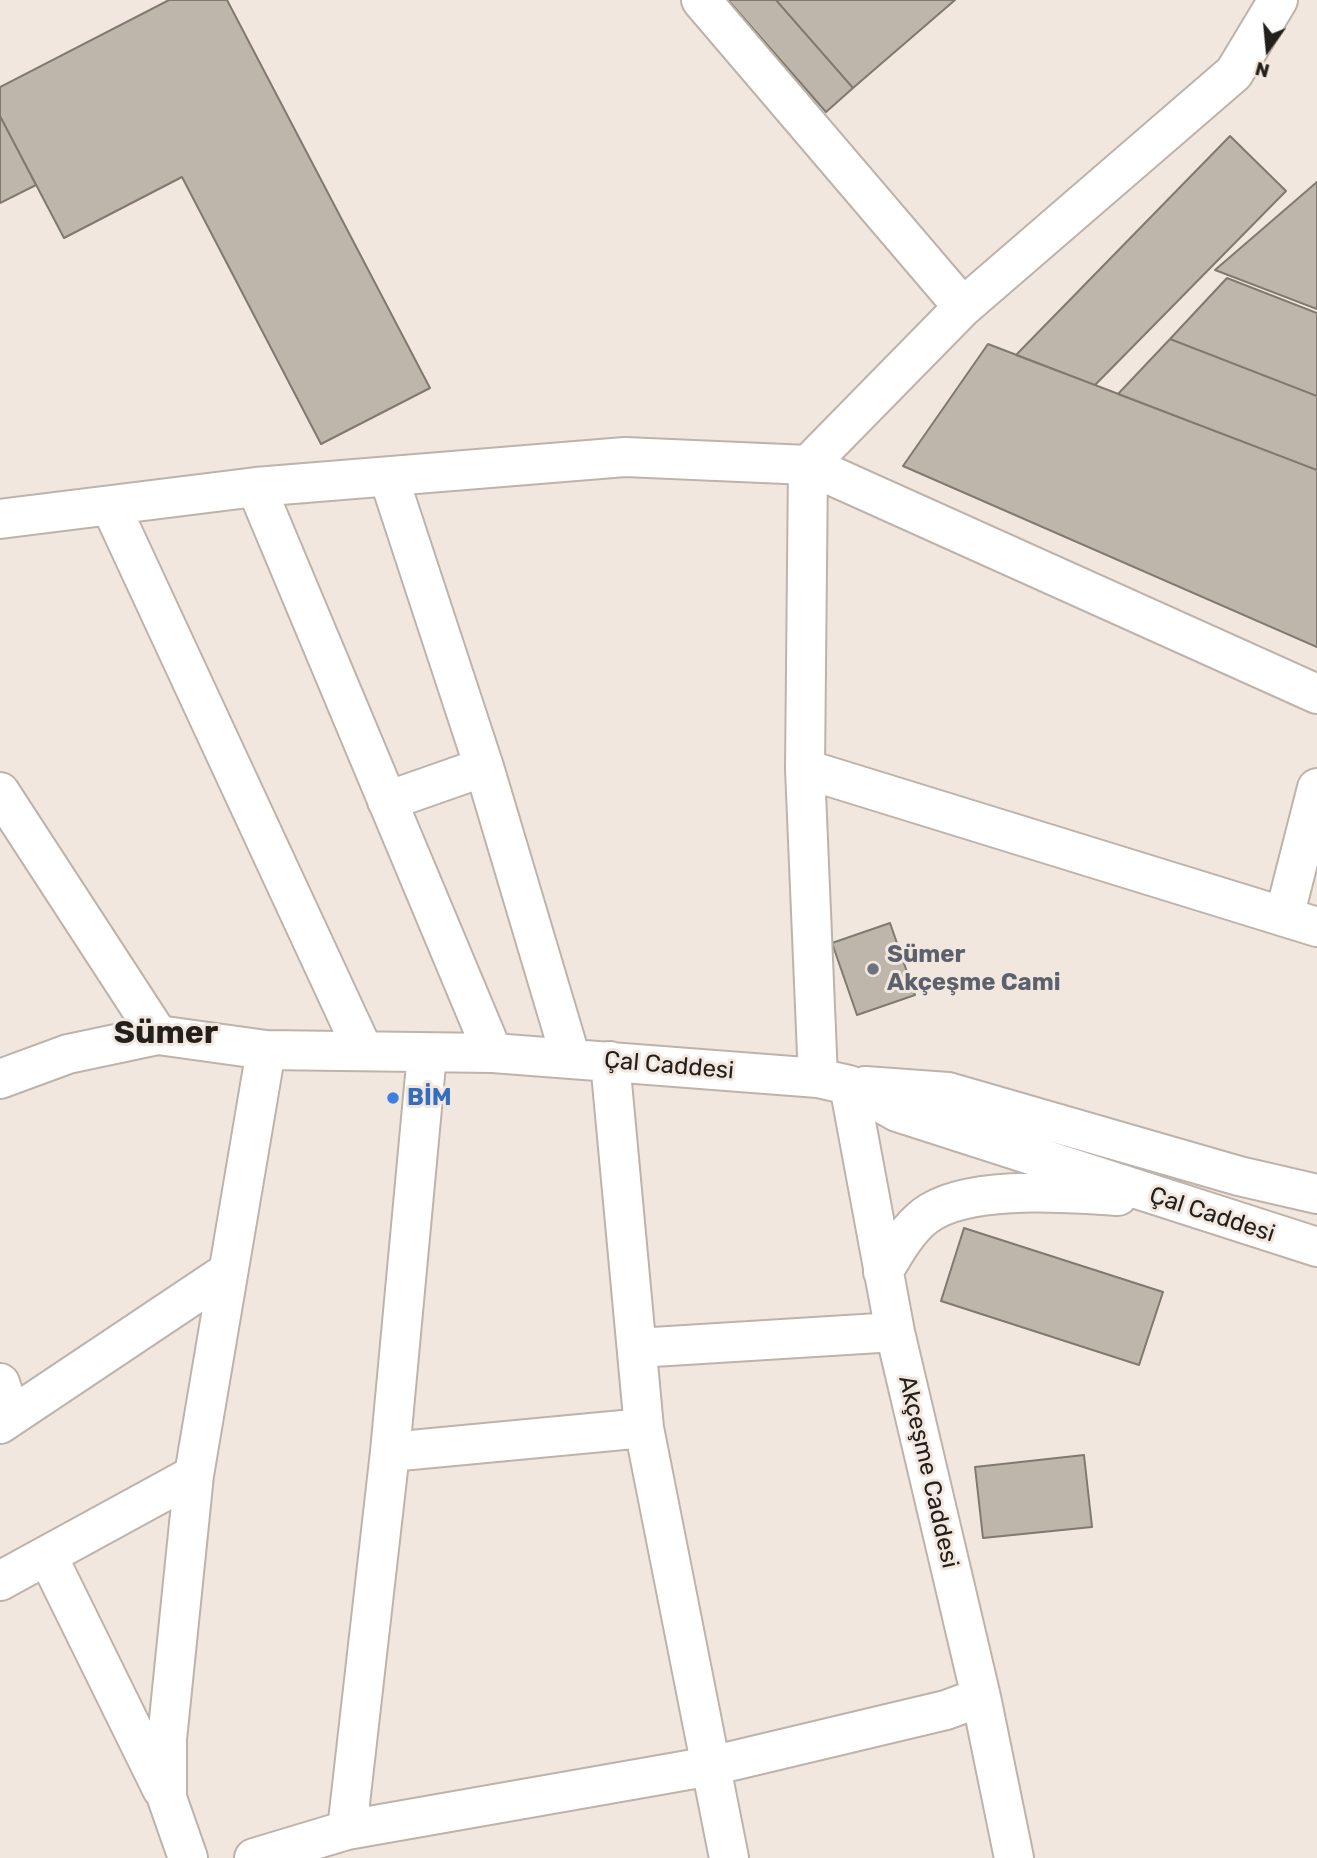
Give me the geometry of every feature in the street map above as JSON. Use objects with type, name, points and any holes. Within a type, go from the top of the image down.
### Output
[{"type":"street","points":[[701,0],[963,307]]},
{"type":"street","points":[[808,465],[963,307],[1234,73],[1278,0]]},
{"type":"street","points":[[0,519],[256,487],[625,457],[808,465],[1317,694]]},
{"type":"street","name":"Akçeşme Caddesi","points":[[808,465],[806,769],[834,1082],[883,1272],[981,1697],[1014,1858]]},
{"type":"street","points":[[389,478],[484,767],[571,1059]]},
{"type":"street","points":[[256,487],[493,1053]]},
{"type":"street","points":[[111,507],[363,1050]]},
{"type":"street","points":[[387,802],[484,767]]},
{"type":"street","points":[[806,769],[1300,922],[1317,788]]},
{"type":"street","points":[[0,792],[158,1035]]},
{"type":"street","name":"Çal Caddesi","points":[[0,1079],[68,1054],[158,1035],[267,1050],[493,1053],[610,1060],[948,1092],[1239,1176],[1317,1194]]},
{"type":"street","points":[[167,1798],[167,1739],[194,1475],[226,1273],[267,1050]]},
{"type":"street","points":[[347,1830],[390,1452],[427,1054]]},
{"type":"street","points":[[610,1060],[644,1428],[729,1858]]},
{"type":"street","name":"Çal Caddesi","points":[[834,1082],[897,1112],[1317,1247]]},
{"type":"street","points":[[883,1272],[901,1241],[926,1215],[954,1202],[1019,1194],[1162,1199]]},
{"type":"street","points":[[4,1408],[226,1273]]},
{"type":"street","points":[[637,1348],[895,1332]]},
{"type":"street","points":[[390,1452],[644,1428]]},
{"type":"street","points":[[0,1581],[194,1475]]},
{"type":"street","points":[[47,1555],[167,1798],[188,1858]]},
{"type":"street","points":[[254,1858],[347,1830],[711,1766],[946,1710],[981,1697]]},
{"type":"building","points":[[169,0],[227,0],[430,388],[321,444],[182,177],[64,238],[0,116],[0,87]]},
{"type":"building","points":[[728,0],[776,0],[853,88],[826,112]]},
{"type":"building","points":[[776,0],[955,0],[853,88]]},
{"type":"building","points":[[0,116],[36,185],[0,203]]},
{"type":"building","points":[[1230,136],[1286,191],[1095,385],[1016,355]]},
{"type":"building","points":[[1317,182],[1317,309],[1215,270]]},
{"type":"building","points":[[1227,278],[1317,313],[1317,396],[1170,339]]},
{"type":"building","points":[[1170,339],[1317,396],[1317,470],[1118,394]]},
{"type":"building","points":[[988,344],[1317,470],[1317,647],[903,466]]},
{"type":"building","name":"Sümer Akçeşme Cami","points":[[890,923],[915,995],[857,1015],[832,943]]},
{"type":"building","points":[[964,1228],[1163,1292],[1139,1365],[941,1301]]},
{"type":"building","points":[[1084,1455],[1092,1527],[983,1538],[975,1467]]},
{"type":"place","name":"Sümer Akçeşme Cami","points":[[873,969]]},
{"type":"place","name":"BİM","points":[[393,1098]]},
{"type":"district","name":"Sümer","points":[[166,1034]]}]
